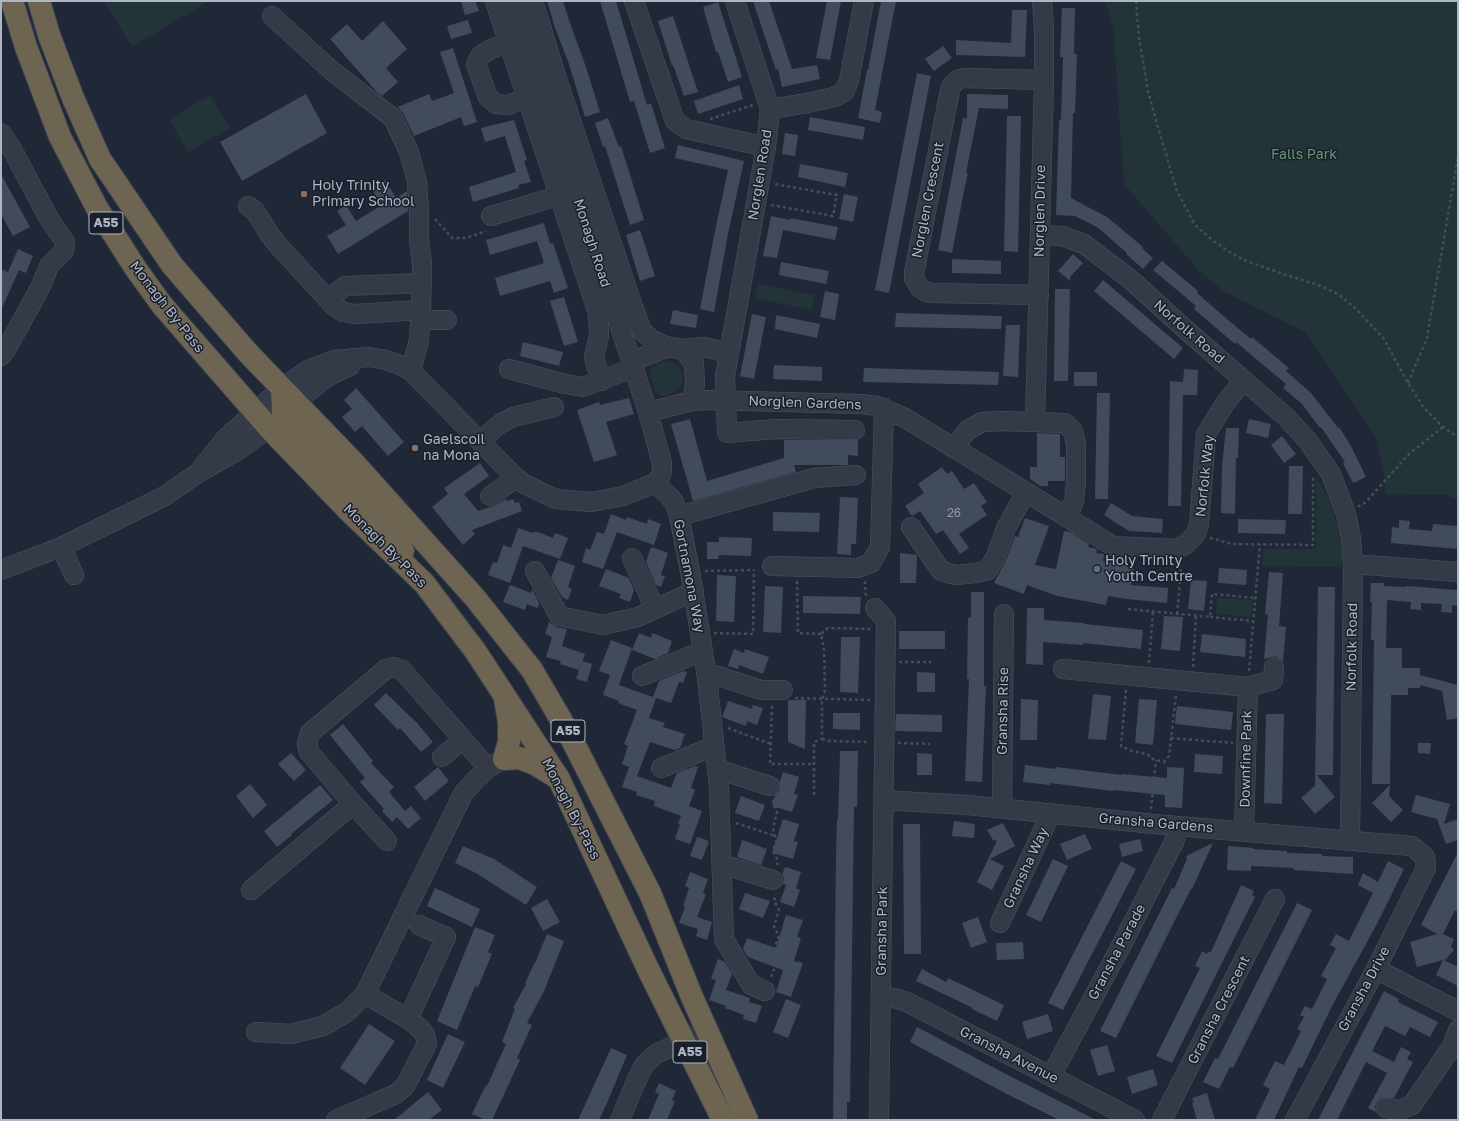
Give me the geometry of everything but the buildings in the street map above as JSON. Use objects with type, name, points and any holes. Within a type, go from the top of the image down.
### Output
[{"type":"highway","name":"Monagh By-Pass","points":[[12,1],[28,54],[60,137],[114,237],[162,305],[276,407],[356,465],[476,599],[532,670],[567,730],[650,893],[706,1030],[747,1120]]},
{"type":"highway","name":"Monagh By-Pass","points":[[39,1],[49,35],[73,98],[100,159],[172,265],[248,353],[276,407],[349,511],[424,583],[476,652],[559,779],[648,969],[723,1120]]},
{"type":"highway","points":[[496,763],[509,742],[509,722],[504,694]]},
{"type":"highway","points":[[496,763],[519,758],[534,764],[559,779]]},
{"type":"street","name":"Monagh Road","points":[[495,1],[558,196],[598,313],[599,336],[594,357],[596,368],[602,381]]},
{"type":"street","name":"Monagh Road","points":[[513,1],[648,412],[662,463],[660,477],[655,483]]},
{"type":"street","name":"Monagh Road","points":[[533,1],[557,79],[642,331],[651,339],[675,348]]},
{"type":"street","points":[[634,1],[675,121],[686,129],[766,147]]},
{"type":"street","name":"Norglen Road","points":[[734,1],[768,104],[766,147],[725,376],[727,433],[775,429],[856,430]]},
{"type":"street","points":[[768,104],[815,101],[834,97],[844,92],[849,80],[864,1]]},
{"type":"street","name":"Norglen Drive","points":[[1035,422],[1044,80],[1044,29],[1042,1]]},
{"type":"street","points":[[272,16],[332,71],[393,118],[409,152],[417,182],[419,239],[422,264],[419,340],[411,371]]},
{"type":"street","points":[[508,43],[491,49],[480,56],[476,64],[488,97],[496,104],[508,105],[526,98]]},
{"type":"street","name":"Norglen Crescent","points":[[1039,295],[926,292],[920,288],[914,278],[914,272],[952,86],[959,79],[965,78],[1044,80]]},
{"type":"street","points":[[1,134],[12,149],[48,217],[65,242],[64,252],[49,266],[40,288],[7,348],[1,356]]},
{"type":"street","name":"Monagh Road","points":[[491,216],[558,196]]},
{"type":"street","points":[[248,206],[254,211],[277,244],[328,299],[343,312],[355,314],[421,315],[447,320]]},
{"type":"street","name":"Norfolk Road","points":[[1040,235],[1062,236],[1074,239],[1097,253],[1130,279],[1286,417],[1308,441],[1330,474],[1346,514],[1351,538],[1353,564],[1350,840]]},
{"type":"street","points":[[328,299],[345,286],[422,283]]},
{"type":"street","points":[[509,369],[565,384],[583,387],[602,381],[632,365],[675,348],[704,347],[729,353]]},
{"type":"street","points":[[675,348],[694,363],[695,384],[692,401]]},
{"type":"street","points":[[1,570],[61,546],[163,497],[198,473],[240,449],[308,370],[335,360],[369,357],[386,360],[411,371],[515,477],[524,484],[556,499],[591,502],[624,496],[655,483]]},
{"type":"street","name":"Norfolk Way","points":[[1196,534],[1199,524],[1206,434],[1226,402],[1244,380]]},
{"type":"street","name":"Norglen Gardens","points":[[648,412],[692,401],[725,400],[860,404],[884,408],[905,418],[1113,546],[1176,549]]},
{"type":"street","points":[[480,441],[500,424],[513,417],[554,407]]},
{"type":"street","points":[[772,566],[858,568],[871,563],[880,547],[884,408]]},
{"type":"street","points":[[953,448],[968,430],[982,422],[1000,421],[1065,423],[1073,431],[1076,444],[1076,483],[1074,500],[1067,518]]},
{"type":"street","points":[[679,516],[814,478],[856,475]]},
{"type":"street","points":[[490,496],[515,477]]},
{"type":"street","name":"Gortnamona Way","points":[[655,483],[674,502],[679,516],[694,591],[707,677],[717,769],[724,939],[751,985],[765,991]]},
{"type":"street","points":[[910,527],[941,571],[956,574],[976,573],[988,570],[996,556],[1006,528],[1026,492]]},
{"type":"street","points":[[1176,549],[1185,546],[1196,534]]},
{"type":"street","points":[[61,546],[74,574]]},
{"type":"street","points":[[632,558],[655,610]]},
{"type":"street","points":[[1353,564],[1458,572]]},
{"type":"street","points":[[535,572],[559,616],[603,625],[638,617],[694,591]]},
{"type":"street","name":"Gransha Park","points":[[875,608],[886,621],[879,1120]]},
{"type":"street","name":"Gransha Rise","points":[[1002,808],[1004,614]]},
{"type":"street","points":[[642,676],[701,642]]},
{"type":"street","points":[[1063,669],[1248,687],[1273,680],[1274,666]]},
{"type":"street","points":[[256,1032],[291,1034],[323,1026],[347,1012],[365,994],[463,794],[475,780],[496,763],[462,740],[401,669],[394,667],[386,669],[310,733],[307,744],[309,752],[387,841]]},
{"type":"street","points":[[707,677],[715,675],[761,690],[788,694]]},
{"type":"street","name":"Downfine Park","points":[[1244,831],[1248,687]]},
{"type":"street","points":[[442,757],[462,740]]},
{"type":"street","points":[[660,768],[714,746]]},
{"type":"street","points":[[717,769],[770,786]]},
{"type":"street","name":"Gransha Gardens","points":[[884,800],[1002,808],[1178,826],[1412,846],[1424,857]]},
{"type":"street","points":[[251,890],[353,804]]},
{"type":"street","name":"Gransha Way","points":[[1000,923],[1051,813]]},
{"type":"street","name":"Gransha Parade","points":[[1051,1076],[1120,948],[1174,842],[1178,826]]},
{"type":"street","name":"Gransha Drive","points":[[1295,1120],[1376,968],[1426,868],[1424,857]]},
{"type":"street","points":[[722,864],[773,880]]},
{"type":"street","name":"Gransha Crescent","points":[[1162,1120],[1276,899]]},
{"type":"street","points":[[408,1019],[446,937],[419,925]]},
{"type":"street","points":[[1376,968],[1458,1011]]},
{"type":"street","points":[[336,1120],[396,1094],[405,1086],[426,1044],[421,1029],[408,1019],[365,994]]},
{"type":"street","name":"Gransha Avenue","points":[[881,997],[894,998],[907,1002],[1135,1120]]},
{"type":"street","points":[[620,1120],[644,1065],[656,1054],[706,1030]]},
{"type":"street","points":[[1386,1108],[1400,1110],[1412,1105],[1451,1048],[1458,1030]]},
{"type":"path","points":[[1136,1],[1139,37],[1148,91],[1177,191],[1195,225],[1228,252],[1244,260],[1318,285],[1338,294],[1356,308],[1384,339],[1408,383],[1424,408],[1443,427],[1458,437]]},
{"type":"path","points":[[709,119],[768,104]]},
{"type":"path","points":[[1408,383],[1427,338],[1458,156]]},
{"type":"path","points":[[756,202],[833,216],[837,195],[760,181]]},
{"type":"path","points":[[419,214],[428,213],[452,238],[467,238],[495,228],[491,216]]},
{"type":"path","points":[[1346,514],[1366,502],[1408,455],[1443,427]]},
{"type":"path","points":[[1196,534],[1232,544],[1313,545],[1313,469],[1321,460]]},
{"type":"path","points":[[1248,687],[1260,544]]},
{"type":"path","points":[[1176,549],[1181,572],[1176,614]]},
{"type":"path","points":[[705,571],[754,570],[772,566]]},
{"type":"path","points":[[797,566],[798,633],[821,634],[828,628],[886,629]]},
{"type":"path","points":[[864,566],[865,593],[875,608]]},
{"type":"path","points":[[701,642],[753,634],[754,570]]},
{"type":"path","points":[[1210,617],[1212,594],[1255,598]]},
{"type":"path","points":[[1128,609],[1253,621]]},
{"type":"path","points":[[1148,678],[1153,612]]},
{"type":"path","points":[[1128,675],[1121,746],[1132,751],[1147,754],[1156,760],[1164,762],[1170,756],[1171,738],[1185,681],[1196,616]]},
{"type":"path","points":[[821,634],[824,648],[825,690],[822,699],[822,739]]},
{"type":"path","points":[[885,662],[931,662]]},
{"type":"path","points":[[788,694],[822,699],[885,700]]},
{"type":"path","points":[[772,706],[770,764],[814,764]]},
{"type":"path","points":[[712,721],[771,744]]},
{"type":"path","points":[[1171,738],[1246,744]]},
{"type":"path","points":[[814,795],[814,742],[822,739],[830,741],[930,744]]},
{"type":"path","points":[[1149,823],[1156,760]]},
{"type":"path","points":[[720,817],[775,836]]},
{"type":"green space","points":[[104,1],[209,1],[132,47]]},
{"type":"green space","name":"Falls Park","points":[[1105,1],[1458,1],[1458,499],[1446,495],[1385,494],[1385,481],[1376,437],[1305,332],[1225,292],[1199,271],[1124,184],[1113,25]]},
{"type":"green space","points":[[210,95],[230,128],[188,152],[169,120]]},
{"type":"green space","points":[[758,284],[815,295],[812,310],[755,298]]},
{"type":"green space","points":[[666,361],[675,363],[680,368],[683,376],[682,385],[676,391],[666,396],[660,396],[655,392],[649,374],[652,367],[657,363]]},
{"type":"green space","points":[[1316,475],[1329,500],[1339,530],[1342,550],[1342,567],[1263,566],[1263,549],[1316,549]]},
{"type":"green space","points":[[1217,598],[1252,600],[1251,617],[1216,614]]},
{"type":"place","name":"Holy Trinity Primary School","points":[[304,194]]},
{"type":"place","name":"Gaelscoil na Mona","points":[[415,448]]},
{"type":"place","name":"Holy Trinity Youth Centre","points":[[1097,569]]}]
